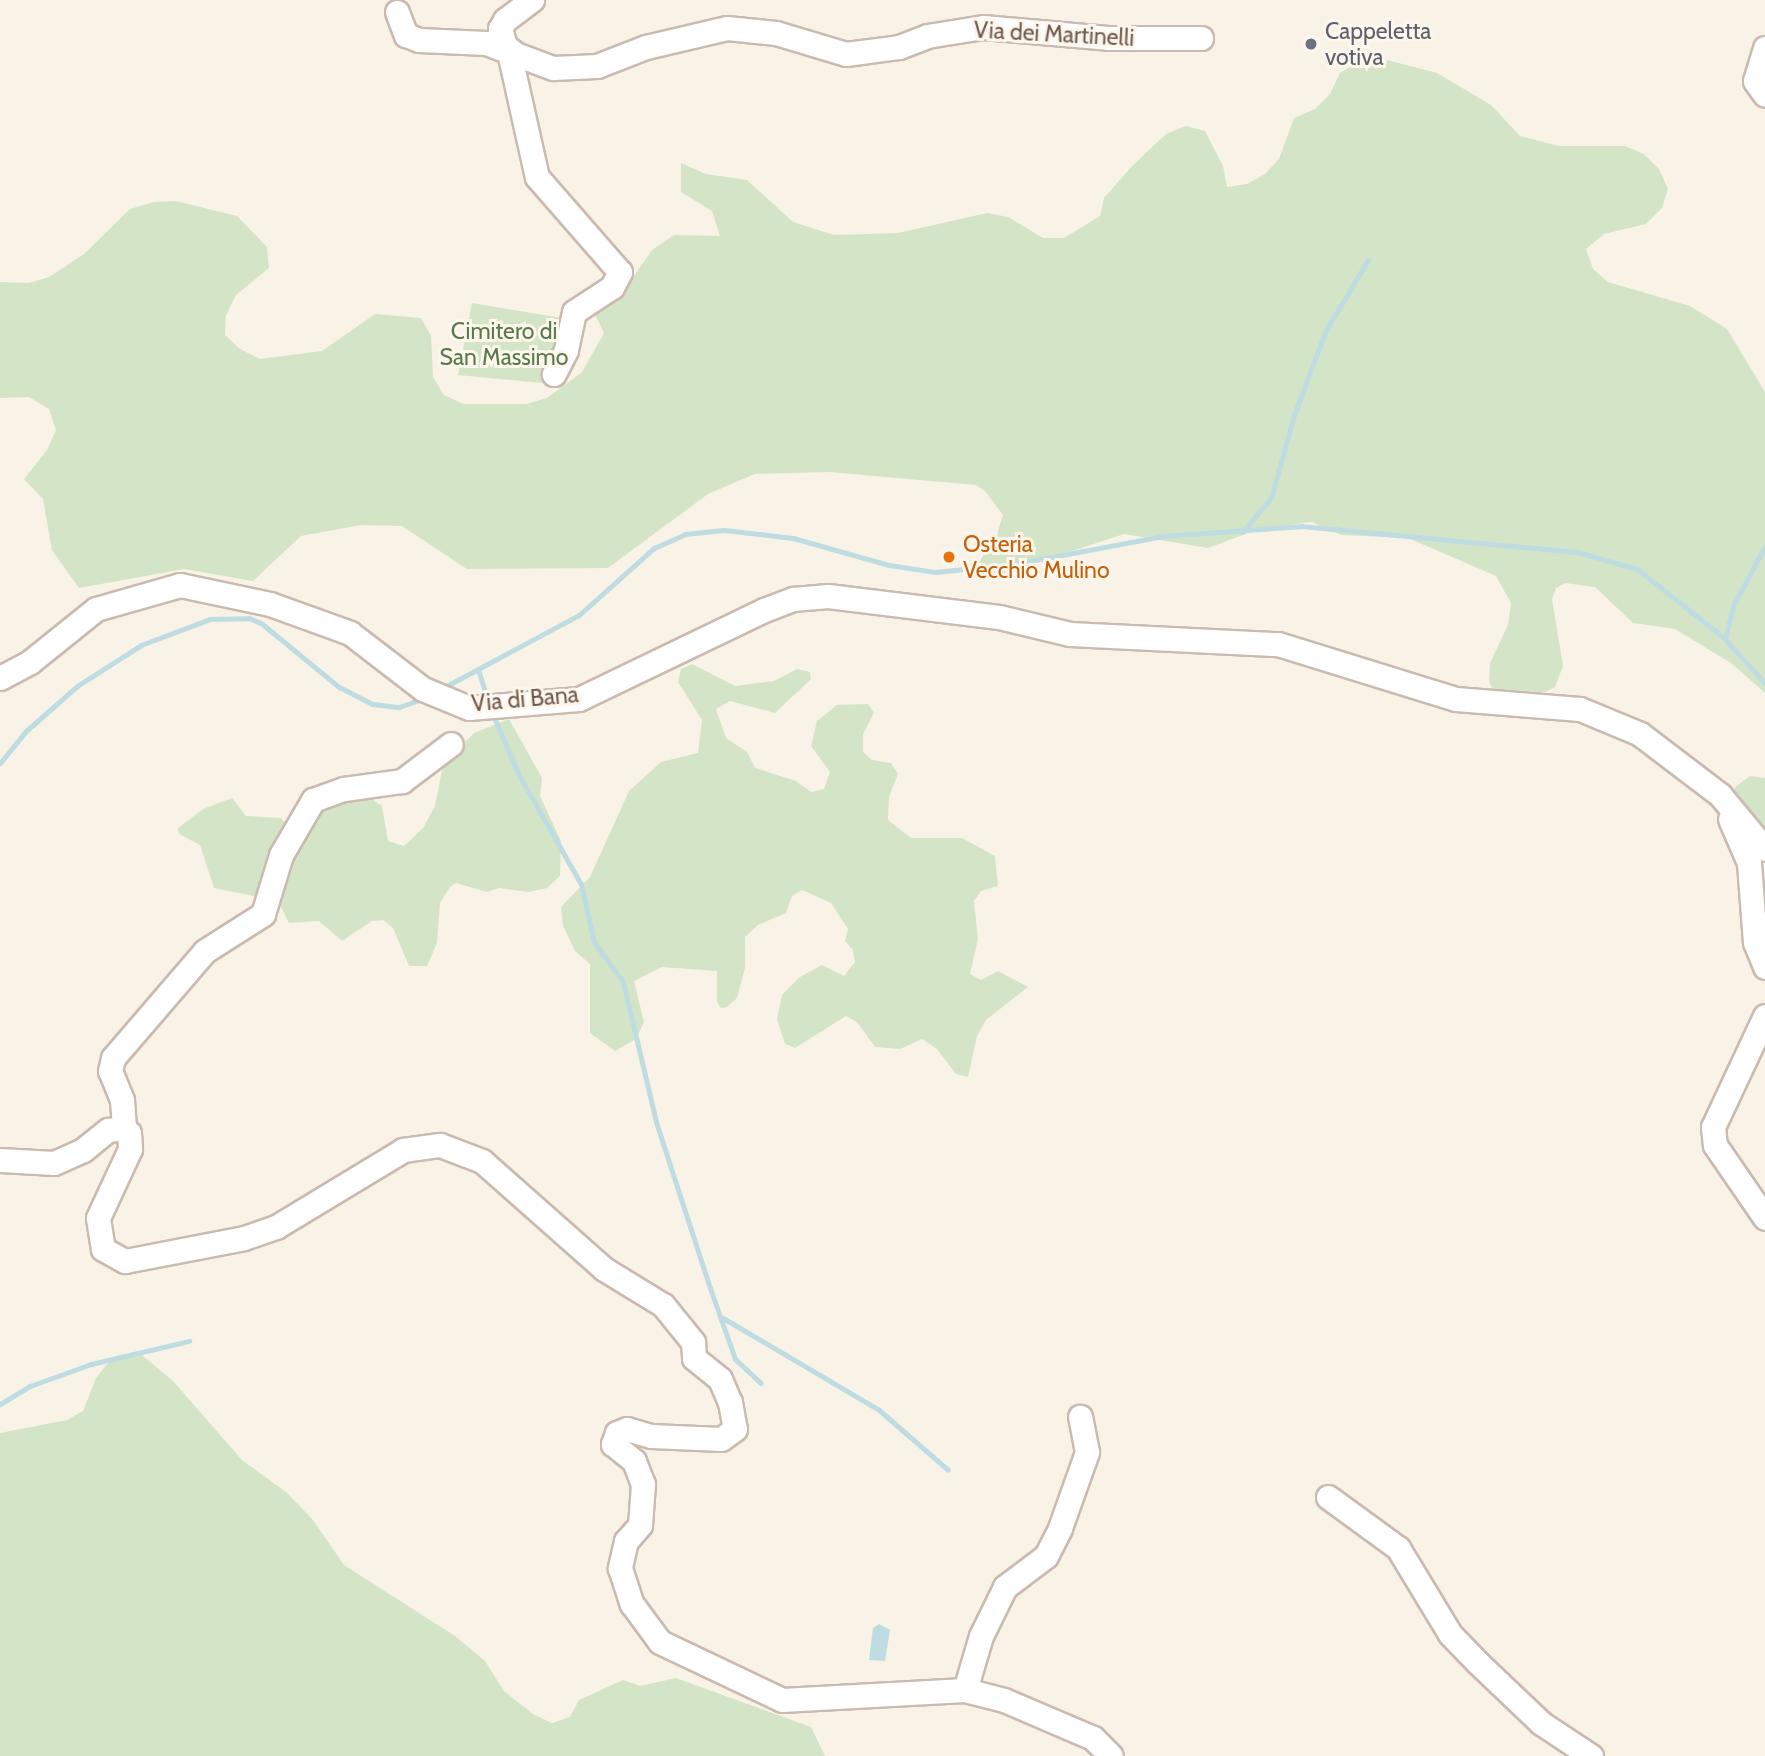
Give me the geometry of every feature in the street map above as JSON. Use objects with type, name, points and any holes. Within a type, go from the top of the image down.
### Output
[{"type":"street","points":[[532,0],[505,20],[500,30],[505,46],[513,54],[537,177],[620,272],[612,287],[574,312],[566,350],[554,374]]},
{"type":"street","name":"Via dei Martinelli","points":[[397,12],[399,25],[412,37],[486,43],[553,68],[597,66],[646,47],[727,27],[776,33],[846,54],[899,47],[927,36],[983,27],[1108,38],[1201,38]]},
{"type":"street","points":[[1764,94],[1755,81],[1765,48]]},
{"type":"street","name":"Via di Bana","points":[[0,678],[30,662],[96,609],[180,585],[270,604],[350,633],[423,689],[469,708],[579,699],[793,599],[828,596],[999,617],[1070,634],[1278,644],[1457,699],[1580,709],[1640,734],[1720,796],[1765,849]]},
{"type":"street","points":[[451,744],[402,781],[344,789],[313,800],[281,855],[263,914],[205,951],[113,1058],[110,1071],[122,1100],[124,1128],[130,1133],[130,1149],[98,1218],[103,1249],[125,1261],[244,1238],[276,1227],[403,1150],[440,1145],[482,1161],[604,1269],[663,1305],[693,1342],[694,1358],[720,1379],[730,1402],[735,1429],[721,1439],[651,1436],[627,1429],[617,1433],[613,1444],[634,1461],[643,1485],[640,1525],[626,1541],[620,1568],[645,1626],[660,1642],[782,1700],[965,1690],[1004,1700],[1093,1738],[1111,1756]]},
{"type":"street","points":[[1720,796],[1749,863],[1755,942],[1765,967]]},
{"type":"street","points":[[1765,1016],[1713,1127],[1715,1145],[1765,1218]]},
{"type":"street","points":[[0,1160],[54,1163],[83,1150],[108,1130],[124,1128]]},
{"type":"street","points":[[965,1690],[981,1636],[1005,1587],[1046,1556],[1060,1528],[1087,1452],[1080,1417]]},
{"type":"street","points":[[1328,1497],[1398,1548],[1450,1634],[1477,1662],[1541,1723],[1591,1756]]},
{"type":"green space","points":[[1379,58],[1437,73],[1491,105],[1520,136],[1559,146],[1625,146],[1644,154],[1659,169],[1668,189],[1662,208],[1646,224],[1604,234],[1586,249],[1593,269],[1608,282],[1690,306],[1727,329],[1765,392],[1765,693],[1731,663],[1675,629],[1633,623],[1595,587],[1565,583],[1556,588],[1552,599],[1563,666],[1555,687],[1545,692],[1494,691],[1489,682],[1490,663],[1508,625],[1511,603],[1496,576],[1408,538],[1341,535],[1312,522],[1259,529],[1208,548],[1124,534],[984,580],[977,572],[979,562],[997,534],[1003,515],[985,491],[976,485],[829,472],[755,474],[708,494],[608,568],[467,569],[402,526],[361,525],[301,536],[253,581],[184,569],[79,588],[52,550],[43,499],[24,479],[47,450],[56,430],[49,409],[29,397],[0,398],[0,282],[29,283],[49,277],[84,254],[130,209],[154,202],[176,201],[237,216],[267,247],[269,268],[236,295],[226,315],[225,335],[240,349],[260,359],[322,351],[375,314],[421,318],[431,336],[433,377],[444,395],[463,404],[526,404],[547,398],[582,372],[604,333],[594,312],[616,302],[652,250],[674,235],[720,236],[712,211],[681,192],[681,163],[706,174],[747,180],[793,222],[834,235],[898,233],[987,213],[1008,217],[1043,238],[1064,238],[1100,216],[1104,198],[1133,165],[1166,134],[1186,126],[1205,131],[1223,166],[1227,187],[1247,184],[1265,174],[1279,159],[1294,118],[1315,109],[1330,94],[1340,73],[1358,62]]},
{"type":"green space","name":"Cimitero di San Massimo","points":[[472,303],[561,318],[568,328],[543,383],[458,375]]},
{"type":"green space","points":[[692,664],[735,686],[774,681],[797,669],[810,672],[811,679],[775,713],[730,701],[716,709],[726,738],[747,752],[755,768],[796,781],[811,792],[824,789],[830,772],[811,746],[817,721],[837,705],[868,704],[874,713],[863,734],[863,752],[872,760],[891,763],[898,774],[889,797],[888,820],[911,838],[962,838],[995,856],[998,886],[981,891],[974,901],[978,939],[970,974],[981,980],[998,971],[1028,987],[986,1020],[977,1036],[968,1077],[956,1074],[937,1049],[922,1039],[900,1049],[875,1047],[857,1022],[846,1016],[795,1048],[785,1044],[777,1019],[782,995],[800,977],[822,965],[844,976],[855,962],[853,950],[845,941],[848,929],[831,903],[802,890],[792,896],[786,913],[758,925],[745,937],[745,968],[737,998],[727,1007],[721,1008],[717,1002],[717,971],[662,967],[634,981],[644,1022],[636,1039],[615,1051],[590,1033],[590,964],[575,951],[563,926],[561,907],[590,877],[629,791],[661,762],[698,753],[702,720],[678,682],[681,669]]},
{"type":"green space","points":[[509,719],[542,778],[540,796],[561,841],[560,876],[547,888],[529,892],[499,888],[487,892],[456,883],[450,887],[440,903],[437,943],[427,966],[409,966],[393,928],[383,920],[372,921],[342,941],[319,921],[289,923],[278,901],[214,888],[200,845],[179,834],[178,828],[203,809],[232,798],[246,816],[281,818],[293,831],[343,799],[367,796],[382,806],[388,841],[404,846],[423,828],[435,806],[443,765],[474,733]]},
{"type":"green space","points":[[1750,776],[1765,778],[1765,835],[1735,798],[1734,788]]},
{"type":"green space","points":[[124,1354],[142,1355],[173,1381],[242,1460],[286,1492],[313,1520],[344,1565],[455,1636],[485,1661],[504,1691],[533,1714],[552,1723],[570,1717],[579,1700],[623,1680],[640,1686],[676,1678],[811,1727],[825,1756],[0,1756],[0,1433],[67,1420],[83,1411],[96,1378],[108,1363]]},
{"type":"water","points":[[879,1624],[890,1630],[885,1661],[869,1660],[873,1628]]},
{"type":"waterway","points":[[1242,532],[1271,498],[1294,415],[1325,332],[1368,260]]},
{"type":"waterway","points":[[439,690],[579,615],[654,548],[685,534],[724,530],[793,538],[889,565],[935,572],[1014,564],[1163,536],[1301,526],[1577,552],[1637,569],[1723,637],[1765,683]]},
{"type":"waterway","points":[[1725,639],[1734,604],[1765,546]]},
{"type":"waterway","points":[[0,763],[26,731],[77,686],[141,645],[210,619],[249,618],[261,623],[339,687],[373,704],[399,707],[425,698]]},
{"type":"waterway","points":[[478,669],[487,699]]},
{"type":"waterway","points":[[493,715],[519,775],[581,884],[594,942],[623,982],[656,1122],[710,1288],[735,1359],[761,1383]]},
{"type":"waterway","points":[[723,1318],[879,1410],[948,1470]]},
{"type":"waterway","points":[[0,1404],[30,1386],[91,1364],[189,1341]]},
{"type":"place","name":"Cappeletta votiva","points":[[1311,44]]},
{"type":"place","name":"Osteria Vecchio Mulino","points":[[949,557]]}]
